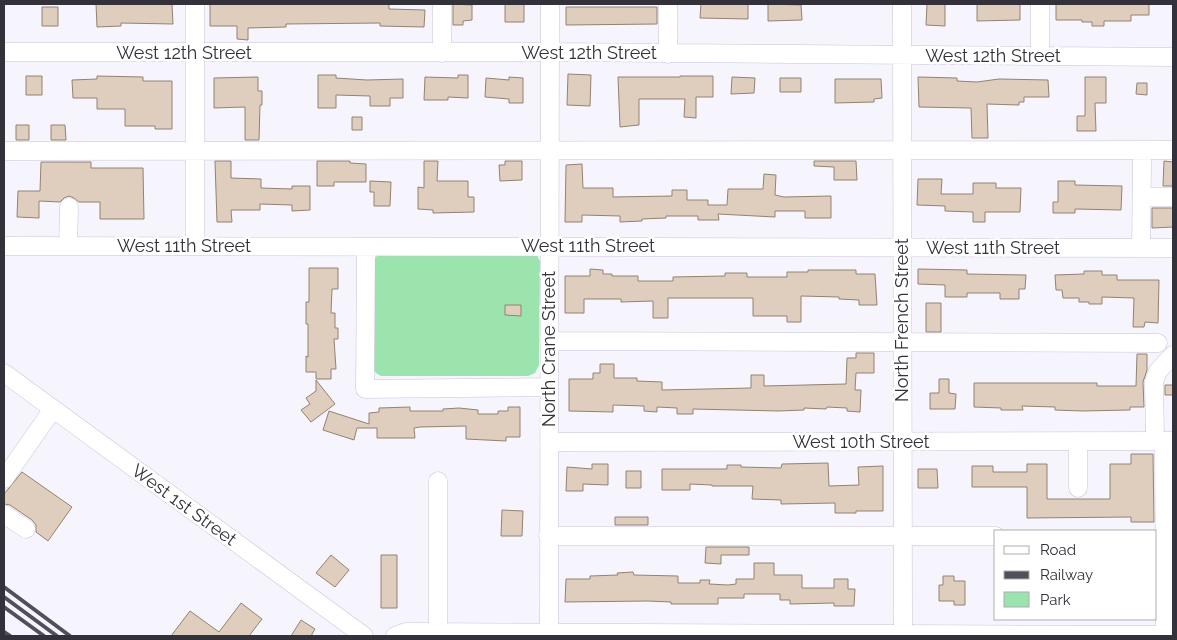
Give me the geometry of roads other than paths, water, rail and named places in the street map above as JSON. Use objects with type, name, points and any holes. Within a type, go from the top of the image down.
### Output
[{"type":"street","points":[[195,4],[195,245]]},
{"type":"street","points":[[442,4],[442,53]]},
{"type":"street","name":"North Crane Street","points":[[549,633],[550,4]]},
{"type":"street","points":[[668,4],[668,54]]},
{"type":"street","name":"North French Street","points":[[902,4],[903,635]]},
{"type":"street","points":[[1040,4],[1040,56]]},
{"type":"street","name":"West 12th Street","points":[[4,52],[550,52],[902,56],[1173,56]]},
{"type":"street","points":[[4,151],[1173,150]]},
{"type":"street","points":[[1140,248],[1142,160]]},
{"type":"street","points":[[1142,197],[1173,197]]},
{"type":"street","points":[[68,246],[69,207]]},
{"type":"street","name":"West 11th Street","points":[[4,246],[1173,248]]},
{"type":"street","points":[[366,247],[365,389],[549,387]]},
{"type":"street","points":[[549,341],[1158,343]]},
{"type":"street","points":[[395,636],[406,632],[1168,635],[1160,536],[1168,496],[1164,441],[1154,382],[1158,371],[1173,355]]},
{"type":"street","name":"West 1st Street","points":[[4,373],[364,636]]},
{"type":"street","points":[[4,479],[53,409]]},
{"type":"street","points":[[1078,441],[1078,488]]},
{"type":"street","name":"West 10th Street","points":[[549,442],[1164,441]]},
{"type":"street","points":[[438,481],[438,632]]},
{"type":"street","points":[[4,514],[26,529]]},
{"type":"street","points":[[548,536],[994,536]]},
{"type":"railway","points":[[4,587],[70,636]]},
{"type":"railway","points":[[4,597],[57,636]]},
{"type":"railway","points":[[4,607],[44,636]]},
{"type":"railway","points":[[4,632],[10,636]]}]
